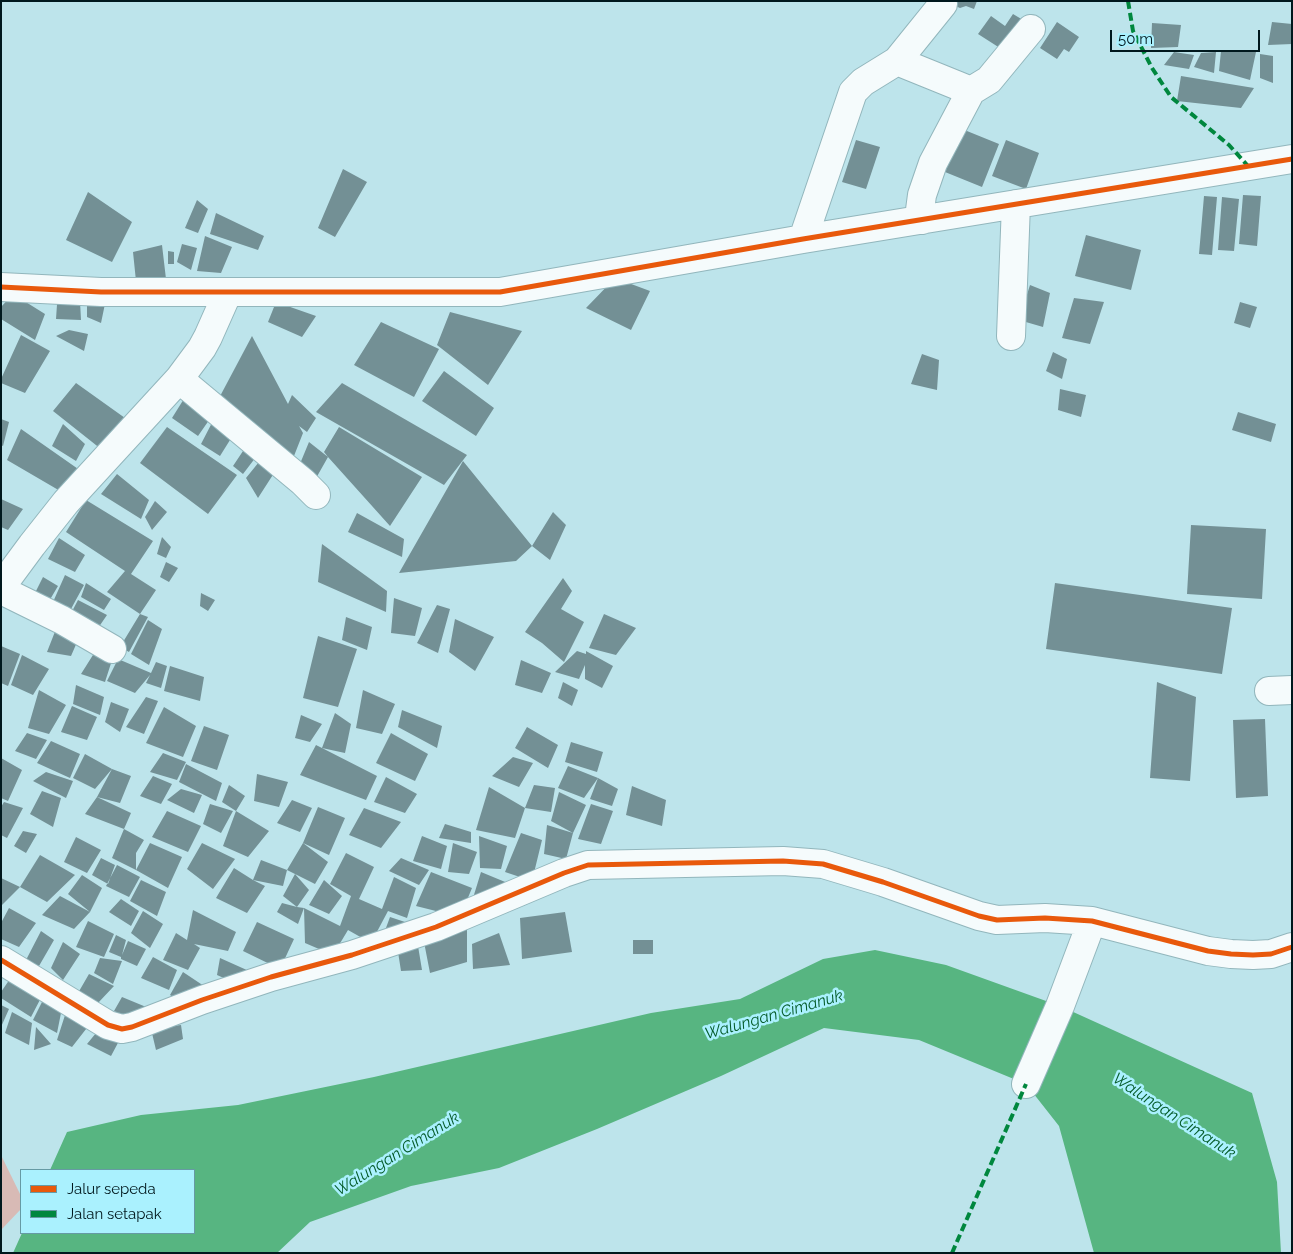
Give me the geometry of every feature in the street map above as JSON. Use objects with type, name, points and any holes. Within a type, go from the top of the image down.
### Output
[{"type":"street","points":[[803,239],[852,92],[863,82],[898,61],[943,4]]},
{"type":"street","points":[[922,220],[920,210],[922,195],[932,164],[971,91],[989,80],[1031,29]]},
{"type":"street","points":[[898,61],[971,91]]},
{"type":"street","points":[[1,287],[101,292],[500,292],[803,239],[1292,159]]},
{"type":"street","points":[[1011,336],[1016,204]]},
{"type":"street","points":[[112,648],[1,588],[66,502],[179,379],[205,342],[228,292]]},
{"type":"street","points":[[179,379],[303,482],[316,496]]},
{"type":"street","points":[[1,960],[108,1025],[122,1029],[262,980],[352,955],[436,927],[564,873],[588,865],[783,861],[822,864],[997,920],[1045,918],[1092,921],[1208,951],[1253,955],[1271,954],[1292,947]]},
{"type":"street","points":[[1026,1084],[1060,1006],[1092,921]]},
{"type":"shaded area","points":[[1,1155],[20,1194],[20,1210],[1,1230]]},
{"type":"water","name":"Walungan Cimanuk","points":[[875,950],[946,965],[1060,1006],[1252,1093],[1277,1182],[1281,1253],[1094,1253],[1059,1126],[1026,1084],[919,1040],[824,1028],[721,1076],[499,1168],[411,1186],[310,1222],[277,1253],[13,1253],[22,1234],[195,1234],[195,1169],[50,1169],[67,1132],[141,1115],[238,1105],[374,1077],[651,1013],[740,999],[823,959]]},
{"type":"building","points":[[944,1],[977,1],[974,9],[966,6],[960,8]]},
{"type":"building","points":[[1013,14],[1023,20],[1003,50],[978,34],[991,16],[1005,26]]},
{"type":"building","points":[[1057,22],[1079,37],[1069,52],[1064,49],[1057,59],[1040,48]]},
{"type":"building","points":[[1272,22],[1292,24],[1292,44],[1268,45]]},
{"type":"building","points":[[1152,23],[1181,25],[1178,47],[1151,48]]},
{"type":"building","points":[[1221,51],[1256,52],[1250,80],[1219,71]]},
{"type":"building","points":[[1174,52],[1194,55],[1189,69],[1164,65]]},
{"type":"building","points":[[1216,52],[1214,73],[1194,67],[1201,53]]},
{"type":"building","points":[[1260,54],[1273,56],[1273,83],[1260,78]]},
{"type":"building","points":[[1181,76],[1254,88],[1241,108],[1177,101]]},
{"type":"building","points":[[962,129],[999,144],[982,187],[945,172]]},
{"type":"building","points":[[856,140],[880,147],[866,189],[842,182]]},
{"type":"building","points":[[1006,140],[1039,153],[1026,189],[992,176]]},
{"type":"building","points":[[343,169],[367,182],[335,237],[318,228]]},
{"type":"building","points":[[88,192],[132,222],[112,262],[66,240]]},
{"type":"building","points":[[1243,195],[1261,196],[1257,246],[1239,244]]},
{"type":"building","points":[[1204,196],[1217,197],[1212,255],[1199,254]]},
{"type":"building","points":[[1222,197],[1239,199],[1234,251],[1218,250]]},
{"type":"building","points":[[197,200],[208,209],[198,233],[185,228]]},
{"type":"building","points":[[216,213],[264,236],[258,250],[210,234]]},
{"type":"building","points":[[1086,235],[1141,250],[1131,290],[1075,276]]},
{"type":"building","points":[[205,236],[232,247],[221,273],[197,271]]},
{"type":"building","points":[[182,244],[197,248],[191,270],[177,262]]},
{"type":"building","points":[[162,245],[166,279],[136,281],[133,252]]},
{"type":"building","points":[[168,251],[174,252],[174,264],[168,264]]},
{"type":"building","points":[[615,278],[650,291],[631,330],[586,308]]},
{"type":"building","points":[[1030,285],[1050,293],[1043,327],[1019,320]]},
{"type":"building","points":[[58,290],[80,301],[81,320],[56,319]]},
{"type":"building","points":[[13,294],[45,314],[35,340],[1,319],[1,307]]},
{"type":"building","points":[[87,298],[106,299],[101,323],[87,317]]},
{"type":"building","points":[[1074,298],[1104,302],[1090,344],[1062,338]]},
{"type":"building","points":[[276,302],[316,316],[302,337],[268,322]]},
{"type":"building","points":[[1240,302],[1257,307],[1250,328],[1234,323]]},
{"type":"building","points":[[450,312],[522,331],[488,385],[437,345]]},
{"type":"building","points":[[381,322],[439,349],[414,397],[354,365]]},
{"type":"building","points":[[69,330],[88,334],[84,351],[56,336]]},
{"type":"building","points":[[21,335],[50,351],[25,393],[1,383],[1,379]]},
{"type":"building","points":[[252,336],[288,404],[292,395],[316,418],[307,432],[299,426],[303,433],[292,461],[218,400]]},
{"type":"building","points":[[1053,352],[1067,359],[1062,379],[1046,371]]},
{"type":"building","points":[[922,354],[939,360],[937,390],[911,384]]},
{"type":"building","points":[[444,371],[494,408],[476,436],[422,401]]},
{"type":"building","points":[[76,383],[125,418],[106,453],[53,411]]},
{"type":"building","points":[[342,383],[467,455],[444,485],[316,412]]},
{"type":"building","points":[[1060,389],[1086,395],[1081,417],[1058,410]]},
{"type":"building","points":[[187,394],[214,413],[198,436],[172,418]]},
{"type":"building","points":[[1238,412],[1276,424],[1271,442],[1232,430]]},
{"type":"building","points":[[215,417],[235,432],[220,456],[201,444]]},
{"type":"building","points":[[1,419],[9,422],[3,446],[1,445]]},
{"type":"building","points":[[63,424],[85,444],[76,461],[52,446]]},
{"type":"building","points":[[167,427],[237,475],[208,514],[140,463]]},
{"type":"building","points":[[339,427],[422,477],[390,526],[324,452]]},
{"type":"building","points":[[21,429],[81,471],[67,495],[7,460]]},
{"type":"building","points":[[309,442],[328,457],[315,480],[297,471]]},
{"type":"building","points":[[247,445],[259,453],[243,474],[233,466]]},
{"type":"building","points":[[263,457],[276,470],[258,498],[246,478]]},
{"type":"building","points":[[463,461],[532,546],[516,561],[399,573]]},
{"type":"building","points":[[117,474],[149,500],[141,519],[101,494]]},
{"type":"building","points":[[1,499],[23,509],[8,530],[1,527]]},
{"type":"building","points":[[86,500],[153,541],[131,574],[156,590],[140,614],[107,592],[125,571],[66,532]]},
{"type":"building","points":[[155,501],[167,512],[152,530],[145,517]]},
{"type":"building","points":[[553,512],[566,525],[550,560],[532,546]]},
{"type":"building","points":[[357,513],[404,539],[402,557],[348,532]]},
{"type":"building","points":[[1191,525],[1266,529],[1262,599],[1187,594]]},
{"type":"building","points":[[162,537],[171,547],[166,558],[157,554]]},
{"type":"building","points":[[59,538],[85,555],[75,572],[48,559]]},
{"type":"building","points":[[322,544],[387,591],[386,612],[318,582]]},
{"type":"building","points":[[166,562],[178,568],[169,582],[160,577]]},
{"type":"building","points":[[65,575],[84,585],[65,620],[49,611]]},
{"type":"building","points":[[43,577],[58,586],[45,608],[32,599]]},
{"type":"building","points":[[563,578],[572,591],[561,609],[584,622],[564,662],[542,643],[525,632]]},
{"type":"building","points":[[86,583],[111,599],[104,610],[81,597]]},
{"type":"building","points":[[1055,583],[1232,608],[1222,674],[1046,649]]},
{"type":"building","points":[[201,593],[215,600],[208,611],[200,606]]},
{"type":"building","points":[[394,598],[422,608],[415,636],[391,633]]},
{"type":"building","points":[[78,600],[107,615],[94,634],[68,619]]},
{"type":"building","points":[[437,605],[450,609],[438,653],[417,643]]},
{"type":"building","points":[[140,614],[148,617],[129,652],[120,647]]},
{"type":"building","points":[[604,614],[636,628],[616,655],[589,648]]},
{"type":"building","points":[[346,617],[372,627],[367,650],[342,640]]},
{"type":"building","points":[[455,619],[494,637],[475,671],[449,652]]},
{"type":"building","points":[[148,620],[162,629],[149,665],[131,654]]},
{"type":"building","points":[[58,624],[81,633],[71,656],[47,652]]},
{"type":"building","points":[[318,636],[357,649],[338,707],[303,698]]},
{"type":"building","points":[[1,646],[20,654],[8,686],[1,683]]},
{"type":"building","points":[[98,647],[113,657],[105,682],[81,674]]},
{"type":"building","points":[[577,651],[586,654],[586,651],[613,666],[602,688],[585,679],[585,665],[579,679],[555,672]]},
{"type":"building","points":[[22,655],[49,669],[33,695],[11,685]]},
{"type":"building","points":[[118,659],[151,673],[156,662],[167,666],[161,688],[146,683],[150,675],[135,693],[107,681]]},
{"type":"building","points":[[521,660],[551,673],[542,693],[515,685]]},
{"type":"building","points":[[170,666],[204,677],[200,701],[164,691]]},
{"type":"building","points":[[563,682],[578,690],[572,706],[558,698]]},
{"type":"building","points":[[1157,682],[1196,697],[1190,781],[1150,778]]},
{"type":"building","points":[[76,685],[104,697],[100,715],[73,704]]},
{"type":"building","points":[[39,690],[66,705],[49,734],[28,728]]},
{"type":"building","points":[[363,690],[395,704],[382,734],[356,728]]},
{"type":"building","points":[[146,697],[158,701],[144,734],[126,727]]},
{"type":"building","points":[[111,702],[129,709],[120,732],[105,722]]},
{"type":"building","points":[[72,706],[97,717],[87,740],[61,732]]},
{"type":"building","points":[[164,707],[196,726],[183,757],[146,743]]},
{"type":"building","points":[[402,710],[442,726],[437,748],[398,727]]},
{"type":"building","points":[[335,713],[351,724],[345,753],[322,748]]},
{"type":"building","points":[[301,715],[322,724],[310,742],[295,738]]},
{"type":"building","points":[[1265,719],[1268,796],[1236,798],[1233,720]]},
{"type":"building","points":[[204,726],[229,735],[217,770],[191,761]]},
{"type":"building","points":[[527,727],[558,745],[548,768],[515,748]]},
{"type":"building","points":[[27,733],[47,740],[36,759],[15,751]]},
{"type":"building","points":[[391,733],[428,754],[415,781],[376,763]]},
{"type":"building","points":[[51,741],[80,754],[70,778],[37,763]]},
{"type":"building","points":[[571,742],[603,752],[597,772],[565,762]]},
{"type":"building","points":[[316,745],[377,776],[366,800],[300,775]]},
{"type":"building","points":[[163,753],[186,762],[177,780],[150,772]]},
{"type":"building","points":[[85,754],[112,769],[95,789],[73,778]]},
{"type":"building","points":[[513,757],[533,763],[519,787],[492,776]]},
{"type":"building","points":[[1,758],[22,770],[8,801],[1,798]]},
{"type":"building","points":[[186,764],[222,783],[216,801],[179,782]]},
{"type":"building","points":[[568,766],[598,778],[584,798],[558,788]]},
{"type":"building","points":[[112,769],[131,776],[120,803],[97,797]]},
{"type":"building","points":[[46,772],[73,781],[66,798],[33,781]]},
{"type":"building","points":[[257,774],[288,782],[279,807],[254,801]]},
{"type":"building","points":[[153,776],[172,784],[161,804],[140,796]]},
{"type":"building","points":[[386,777],[417,794],[405,813],[374,802]]},
{"type":"building","points":[[598,778],[618,789],[612,806],[590,799]]},
{"type":"building","points":[[229,785],[245,796],[236,811],[222,802]]},
{"type":"building","points":[[534,785],[555,788],[551,812],[525,808]]},
{"type":"building","points":[[632,786],[666,800],[662,826],[626,815]]},
{"type":"building","points":[[489,787],[525,808],[515,838],[476,830]]},
{"type":"building","points":[[181,789],[202,795],[194,813],[167,800]]},
{"type":"building","points":[[42,791],[61,798],[53,827],[30,814]]},
{"type":"building","points":[[559,792],[586,805],[573,833],[551,821]]},
{"type":"building","points":[[97,797],[131,813],[124,829],[85,814]]},
{"type":"building","points":[[292,800],[312,808],[300,832],[277,823]]},
{"type":"building","points":[[4,802],[23,808],[7,838],[1,835],[1,807]]},
{"type":"building","points":[[210,804],[233,811],[221,833],[203,824]]},
{"type":"building","points":[[591,804],[613,811],[601,844],[578,839]]},
{"type":"building","points":[[318,807],[345,818],[329,855],[303,843]]},
{"type":"building","points":[[364,808],[401,822],[381,848],[349,835]]},
{"type":"building","points":[[167,811],[201,826],[188,852],[152,837]]},
{"type":"building","points":[[236,811],[269,831],[248,857],[223,846]]},
{"type":"building","points":[[445,824],[471,832],[471,843],[439,838]]},
{"type":"building","points":[[547,825],[573,833],[566,859],[544,854]]},
{"type":"building","points":[[124,829],[144,840],[136,853],[136,870],[112,858]]},
{"type":"building","points":[[23,831],[37,834],[26,853],[14,846]]},
{"type":"building","points":[[521,833],[542,840],[532,881],[505,872]]},
{"type":"building","points":[[422,836],[447,846],[441,869],[413,861]]},
{"type":"building","points":[[479,836],[507,846],[501,869],[480,868]]},
{"type":"building","points":[[76,837],[101,850],[87,873],[64,862]]},
{"type":"building","points":[[150,843],[182,857],[168,888],[136,870]]},
{"type":"building","points":[[202,843],[235,859],[213,889],[187,869]]},
{"type":"building","points":[[303,843],[328,862],[315,884],[287,870]]},
{"type":"building","points":[[453,843],[477,852],[469,874],[448,872]]},
{"type":"building","points":[[346,853],[374,867],[359,899],[382,909],[394,877],[416,888],[407,918],[388,911],[371,943],[348,930],[333,955],[305,943],[304,908],[340,926],[351,896],[330,884]]},
{"type":"building","points":[[40,855],[75,875],[47,902],[20,887]]},
{"type":"building","points":[[101,858],[115,865],[108,884],[92,875]]},
{"type":"building","points":[[401,858],[429,870],[419,885],[389,871]]},
{"type":"building","points":[[261,860],[287,870],[283,886],[253,880]]},
{"type":"building","points":[[117,865],[140,877],[129,897],[106,886]]},
{"type":"building","points":[[234,868],[265,886],[247,913],[216,898]]},
{"type":"building","points":[[431,872],[472,888],[460,917],[416,906]]},
{"type":"building","points":[[481,872],[510,884],[473,898]]},
{"type":"building","points":[[295,874],[309,890],[297,907],[283,896]]},
{"type":"building","points":[[82,875],[102,888],[90,912],[68,894]]},
{"type":"building","points":[[1,878],[20,887],[1,906]]},
{"type":"building","points":[[141,880],[166,892],[157,916],[130,901]]},
{"type":"building","points":[[324,880],[342,896],[329,914],[309,905]]},
{"type":"building","points":[[60,896],[90,912],[74,929],[42,915]]},
{"type":"building","points":[[121,899],[139,911],[131,926],[109,912]]},
{"type":"building","points":[[282,903],[304,908],[298,924],[277,912]]},
{"type":"building","points":[[9,908],[36,923],[19,947],[1,939],[1,923]]},
{"type":"building","points":[[193,910],[236,932],[228,951],[194,944],[200,948],[188,970],[163,960],[176,933],[187,940]]},
{"type":"building","points":[[143,911],[163,924],[150,948],[131,933]]},
{"type":"building","points":[[565,912],[572,952],[522,959],[520,918]]},
{"type":"building","points":[[390,917],[414,925],[383,936]]},
{"type":"building","points":[[88,921],[114,934],[104,957],[76,947]]},
{"type":"building","points":[[257,922],[294,939],[280,969],[243,951]]},
{"type":"building","points":[[467,929],[467,962],[430,973],[424,942]]},
{"type":"building","points":[[41,931],[54,940],[39,966],[26,960]]},
{"type":"building","points":[[499,933],[510,965],[473,969],[472,944]]},
{"type":"building","points":[[116,935],[126,940],[122,955],[128,941],[146,949],[137,966],[109,952]]},
{"type":"building","points":[[633,940],[653,940],[653,954],[633,954]]},
{"type":"building","points":[[63,942],[80,954],[63,980],[51,968]]},
{"type":"building","points":[[418,946],[422,970],[401,971],[398,952]]},
{"type":"building","points":[[153,957],[177,970],[169,990],[141,978]]},
{"type":"building","points":[[100,958],[122,961],[113,984],[94,973]]},
{"type":"building","points":[[220,958],[249,971],[235,983],[217,975]]},
{"type":"building","points":[[183,972],[204,986],[187,1006],[170,995]]},
{"type":"building","points":[[89,974],[114,986],[98,1003],[78,993]]},
{"type":"building","points":[[12,976],[43,994],[31,1017],[1,998],[1,992]]},
{"type":"building","points":[[122,997],[151,1009],[140,1024],[114,1011]]},
{"type":"building","points":[[44,998],[62,1008],[57,1033],[33,1020]]},
{"type":"building","points":[[1,1005],[9,1009],[1,1027]]},
{"type":"building","points":[[12,1012],[32,1023],[29,1045],[5,1033]]},
{"type":"building","points":[[66,1012],[90,1024],[72,1047],[57,1040]]},
{"type":"building","points":[[181,1025],[183,1039],[156,1050],[151,1029]]},
{"type":"building","points":[[36,1027],[51,1044],[34,1050]]},
{"type":"building","points":[[101,1027],[119,1041],[111,1056],[87,1044]]},
{"type":"marked path","points":[[1128,1],[1133,31],[1152,68],[1171,97],[1229,145],[1248,166]]},
{"type":"marked path","points":[[952,1253],[1026,1084]]},
{"type":"cycle path","points":[[1,287],[101,292],[500,292],[803,239],[1292,159]]},
{"type":"cycle path","points":[[1,960],[108,1025],[122,1029],[271,977],[352,955],[436,927],[564,873],[588,865],[783,861],[823,864],[883,882],[979,916],[997,920],[1045,918],[1092,921],[1208,951],[1231,954],[1271,954],[1292,947]]}]
